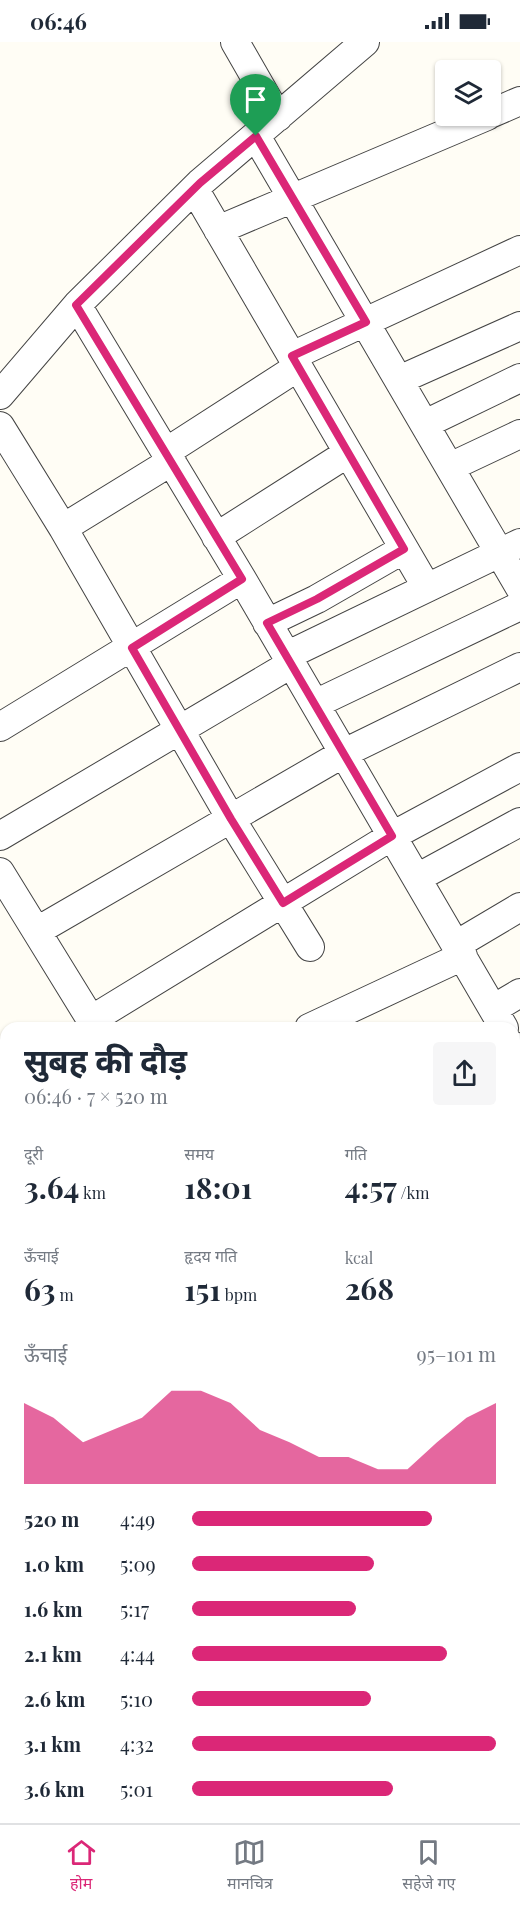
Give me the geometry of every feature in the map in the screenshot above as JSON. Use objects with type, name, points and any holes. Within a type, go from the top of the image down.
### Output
[{"type":"street","points":[[235,42],[278,117]]},
{"type":"street","points":[[0,395],[76,305],[195,190],[365,42]]},
{"type":"street","points":[[501,110],[520,101]]},
{"type":"street","points":[[218,230],[463,126]]},
{"type":"street","points":[[256,136],[450,467],[510,548],[520,588]]},
{"type":"street","points":[[195,190],[427,588]]},
{"type":"street","points":[[63,528],[169,456],[295,361],[366,322],[520,250]]},
{"type":"street","points":[[76,305],[242,579],[498,1018],[520,993]]},
{"type":"street","points":[[399,380],[518,331]]},
{"type":"street","points":[[425,424],[520,378]]},
{"type":"street","points":[[0,426],[63,528],[231,819],[310,947]]},
{"type":"street","points":[[450,467],[520,434]]},
{"type":"street","points":[[216,537],[348,453]]},
{"type":"street","points":[[0,836],[180,730],[289,660],[427,588],[510,548]]},
{"type":"street","points":[[267,623],[317,599],[404,549]]},
{"type":"street","points":[[0,727],[242,579]]},
{"type":"street","points":[[315,704],[520,606]]},
{"type":"street","points":[[37,931],[344,753],[520,667]]},
{"type":"street","points":[[96,1022],[392,836],[520,767]]},
{"type":"street","points":[[417,878],[520,822]]},
{"type":"street","points":[[0,872],[92,1022]]},
{"type":"street","points":[[321,1022],[459,950],[520,907]]},
{"type":"route","points":[[256,136],[366,322],[292,356],[404,549],[317,599],[267,623],[392,836],[283,903],[231,819],[132,648],[242,579],[76,305],[200,183],[256,136]]}]
